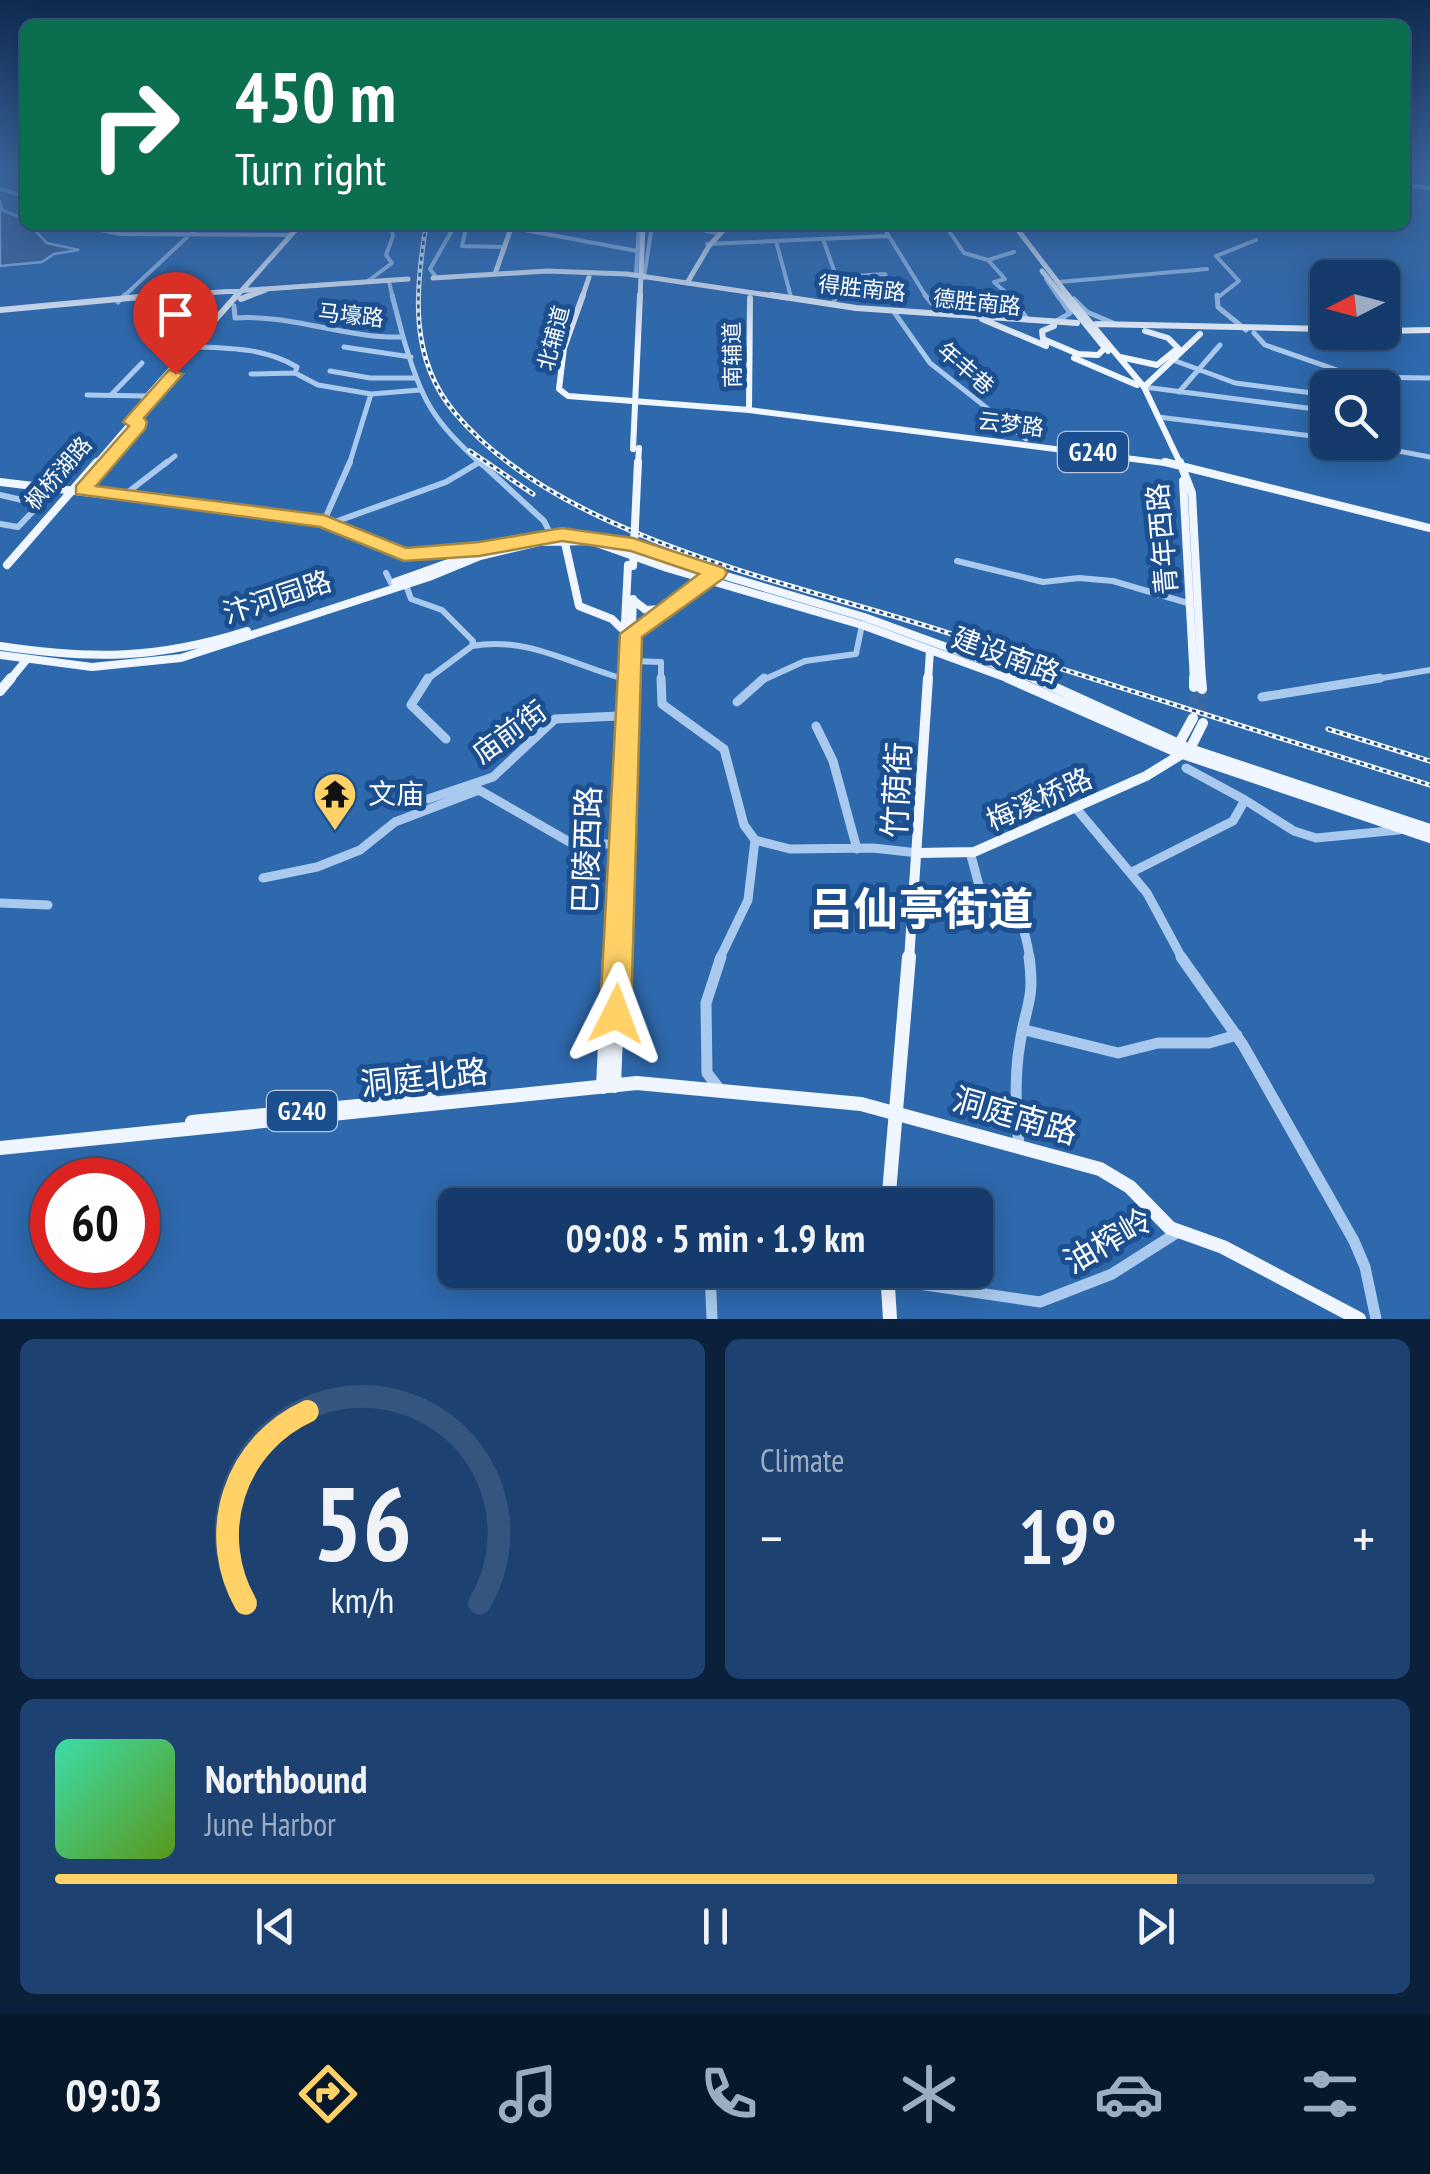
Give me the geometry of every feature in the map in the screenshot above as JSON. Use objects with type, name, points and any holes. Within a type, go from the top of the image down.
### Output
[{"type":"main road","name":"枫桥湖路","points":[[2,566],[298,230]]},
{"type":"main road","name":"枫桥湖路","points":[[2,566],[300,230]]},
{"type":"main road","points":[[497,273],[512,230]]},
{"type":"main road","points":[[497,273],[513,230]]},
{"type":"main road","points":[[628,626],[645,230]]},
{"type":"main road","points":[[685,282],[720,230]]},
{"type":"main road","points":[[709,244],[722,230]]},
{"type":"main road","name":"青年西路","points":[[1016,230],[1141,386],[1158,417],[1192,493],[1198,688],[1186,495],[1178,462],[1141,386],[1105,348]]},
{"type":"main road","points":[[1045,271],[1105,348],[1098,355],[1084,356],[1041,337],[1042,330],[1054,324]]},
{"type":"main road","points":[[434,278],[497,273],[641,275]]},
{"type":"main road","name":"得胜南路","points":[[591,274],[641,275],[736,290],[750,298]]},
{"type":"main road","name":"北辅道","points":[[591,274],[564,348],[559,389],[578,397],[639,400]]},
{"type":"main road","points":[[262,276],[264,283],[272,287]]},
{"type":"main road","points":[[0,311],[272,287],[408,280],[246,291]]},
{"type":"main road","name":"得胜南路","points":[[685,282],[833,304],[1054,324]]},
{"type":"main road","name":"德胜南路","points":[[750,298],[761,295],[894,312],[1080,325]]},
{"type":"main road","name":"南辅道","points":[[750,298],[750,408]]},
{"type":"main road","points":[[980,318],[1141,386],[1200,334]]},
{"type":"main road","points":[[1098,326],[1200,334],[1250,331]]},
{"type":"main road","points":[[1098,326],[1310,331]]},
{"type":"main road","points":[[1400,330],[1430,329]]},
{"type":"main road","points":[[1118,355],[1135,363],[1157,364],[1178,348],[1168,338],[1142,331]]},
{"type":"main road","name":"云梦路","points":[[639,400],[750,408],[1178,462],[1430,526]]},
{"type":"main road","name":"G240","points":[[750,408],[1178,462]]},
{"type":"main road","points":[[85,487],[139,426],[139,422],[132,422]]},
{"type":"main road","points":[[0,479],[85,487],[123,496],[328,522],[398,554],[479,549]]},
{"type":"main road","points":[[557,537],[565,542],[574,572],[577,605],[586,612],[628,626],[671,608],[714,576]]},
{"type":"main road","name":"汴河园路","points":[[1,649],[93,660],[182,651],[479,549],[557,537]]},
{"type":"main road","name":"汴河园路","points":[[1,649],[27,659],[117,667],[181,658],[406,585],[480,556],[557,537]]},
{"type":"main road","name":"建设南路","points":[[557,537],[591,541],[864,618],[1053,686],[1179,752],[1382,810],[1430,829]]},
{"type":"main road","name":"建设南路","points":[[714,576],[1047,692],[1179,752],[1430,838]]},
{"type":"main road","points":[[586,612],[616,611],[630,601]]},
{"type":"main road","points":[[630,601],[646,610],[671,608]]},
{"type":"main road","name":"巴陵西路","points":[[609,1084],[632,661],[628,626]]},
{"type":"main road","name":"巴陵西路","points":[[609,1084],[619,716],[628,626]]},
{"type":"main road","name":"竹荫街","points":[[889,1188],[918,853],[930,651]]},
{"type":"main road","points":[[0,691],[27,659]]},
{"type":"main road","points":[[1179,752],[1198,720]]},
{"type":"main road","name":"梅溪桥路","points":[[918,853],[970,852],[1146,776],[1179,752]]},
{"type":"main road","name":"洞庭南路","points":[[609,1084],[637,1083],[861,1104],[1114,1175],[1156,1217],[1178,1232],[1223,1247],[1359,1319]]},
{"type":"main road","name":"洞庭北路","points":[[0,1145],[609,1084]]},
{"type":"main road","points":[[888,1288],[890,1319]]},
{"type":"street","points":[[101,230],[120,234],[292,235]]},
{"type":"street","points":[[120,301],[194,230]]},
{"type":"street","points":[[368,281],[392,263],[386,255],[392,230]]},
{"type":"street","points":[[434,278],[430,269],[452,230]]},
{"type":"street","points":[[534,230],[637,251]]},
{"type":"street","points":[[641,275],[637,251],[643,230]]},
{"type":"street","points":[[702,230],[716,233]]},
{"type":"street","points":[[885,230],[916,284],[940,313]]},
{"type":"street","points":[[948,230],[964,254],[988,260],[1014,252]]},
{"type":"street","points":[[465,233],[462,246],[505,246]]},
{"type":"street","points":[[709,244],[888,236]]},
{"type":"street","points":[[823,239],[836,277],[838,292],[833,304]]},
{"type":"street","points":[[1256,240],[1216,256],[1240,282],[1217,295],[1218,306],[1268,347],[1360,378],[1430,378]]},
{"type":"street","points":[[776,241],[791,297]]},
{"type":"street","points":[[988,260],[1005,280],[994,282],[1019,304],[1028,320]]},
{"type":"street","points":[[1058,282],[1207,269]]},
{"type":"street","points":[[1045,271],[1087,312],[1132,326]]},
{"type":"street","points":[[1045,271],[1070,313],[1054,324]]},
{"type":"street","points":[[836,277],[884,274],[892,288]]},
{"type":"street","points":[[389,282],[403,338]]},
{"type":"street","name":"马壕路","points":[[234,306],[235,318],[267,316],[293,320],[305,327],[403,338],[420,390],[439,425],[557,537]]},
{"type":"street","name":"年丰巷","points":[[894,312],[930,363],[1026,440]]},
{"type":"street","points":[[1180,392],[1220,345]]},
{"type":"street","points":[[198,347],[273,354],[297,366],[295,373]]},
{"type":"street","points":[[344,347],[411,357]]},
{"type":"street","points":[[1173,360],[1234,384],[1310,393]]},
{"type":"street","points":[[111,395],[142,364]]},
{"type":"street","points":[[330,371],[370,378],[416,378]]},
{"type":"street","points":[[250,374],[295,373],[318,385],[371,394],[420,390]]},
{"type":"street","points":[[1141,386],[1310,408]]},
{"type":"street","points":[[328,522],[344,484],[371,394]]},
{"type":"street","points":[[87,395],[148,399]]},
{"type":"street","points":[[1158,417],[1193,418],[1238,429],[1310,435]]},
{"type":"street","points":[[1400,451],[1430,457]]},
{"type":"street","points":[[123,496],[175,456]]},
{"type":"street","points":[[328,522],[446,482],[478,463]]},
{"type":"street","points":[[0,524],[18,526],[58,485]]},
{"type":"street","points":[[0,495],[39,504]]},
{"type":"street","points":[[957,561],[1043,582],[1080,578],[1113,581],[1190,604]]},
{"type":"street","points":[[406,585],[410,599],[442,610],[473,641],[472,646]]},
{"type":"street","points":[[737,702],[770,671],[809,660],[856,654],[862,625]]},
{"type":"street","points":[[179,640],[182,651]]},
{"type":"street","points":[[446,739],[411,705],[412,700],[418,687],[472,646],[487,641],[524,647],[621,678]]},
{"type":"street","points":[[632,661],[661,662],[662,704],[721,744],[732,770],[744,825],[755,840],[790,849],[918,853]]},
{"type":"street","points":[[1262,697],[1430,670]]},
{"type":"street","name":"庙前街","points":[[428,799],[493,777],[555,719],[619,716]]},
{"type":"street","points":[[816,726],[834,761],[857,849]]},
{"type":"street","points":[[1186,768],[1294,831],[1316,838],[1407,830]]},
{"type":"street","points":[[263,878],[317,868],[360,850],[396,822],[478,790],[573,844],[615,844]]},
{"type":"street","points":[[1132,872],[1233,820],[1245,800]]},
{"type":"street","points":[[1075,808],[1147,893],[1179,954],[1237,1035],[1354,1241],[1369,1280],[1376,1319]]},
{"type":"street","points":[[721,1091],[707,1073],[706,1004],[713,974],[748,900],[755,840]]},
{"type":"street","points":[[970,852],[980,889],[1008,900],[1021,917],[1034,992],[1020,1041],[1015,1105],[1018,1146]]},
{"type":"street","points":[[0,903],[48,905]]},
{"type":"street","points":[[1025,1030],[1090,1050],[1118,1053],[1158,1044],[1208,1044],[1237,1035]]},
{"type":"street","name":"油榨岭","points":[[942,1288],[1040,1302],[1068,1297],[1178,1232]]},
{"type":"street","points":[[711,1288],[712,1319]]},
{"type":"shaded area","points":[[0,230],[1430,230],[1430,1319],[0,1319]]},
{"type":"shaded area","points":[[0,230],[35,230],[47,243],[79,250],[54,254],[42,262],[0,266]]},
{"type":"tunnel","points":[[1408,230],[1428,243]]},
{"type":"tunnel","points":[[407,281],[433,280]]},
{"type":"tunnel","points":[[1193,718],[1194,687]]},
{"type":"tunnel","points":[[1202,689],[1203,723]]},
{"type":"railway","points":[[425,230],[419,323],[429,369],[440,392],[455,413],[500,456],[553,492],[614,523],[747,573],[1430,785]]},
{"type":"railway","points":[[470,451],[533,494]]},
{"type":"railway","points":[[1328,729],[1430,761]]},
{"type":"place","name":"文庙","points":[[335,832]]},
{"type":"district","name":"吕仙亭街道","points":[[921,909]]},
{"type":"route","points":[[175,374],[132,422],[139,422],[139,426],[82,490],[324,521],[398,554],[479,549],[562,534],[633,544],[716,573],[712,580],[695,587],[631,634],[616,1014]]}]
